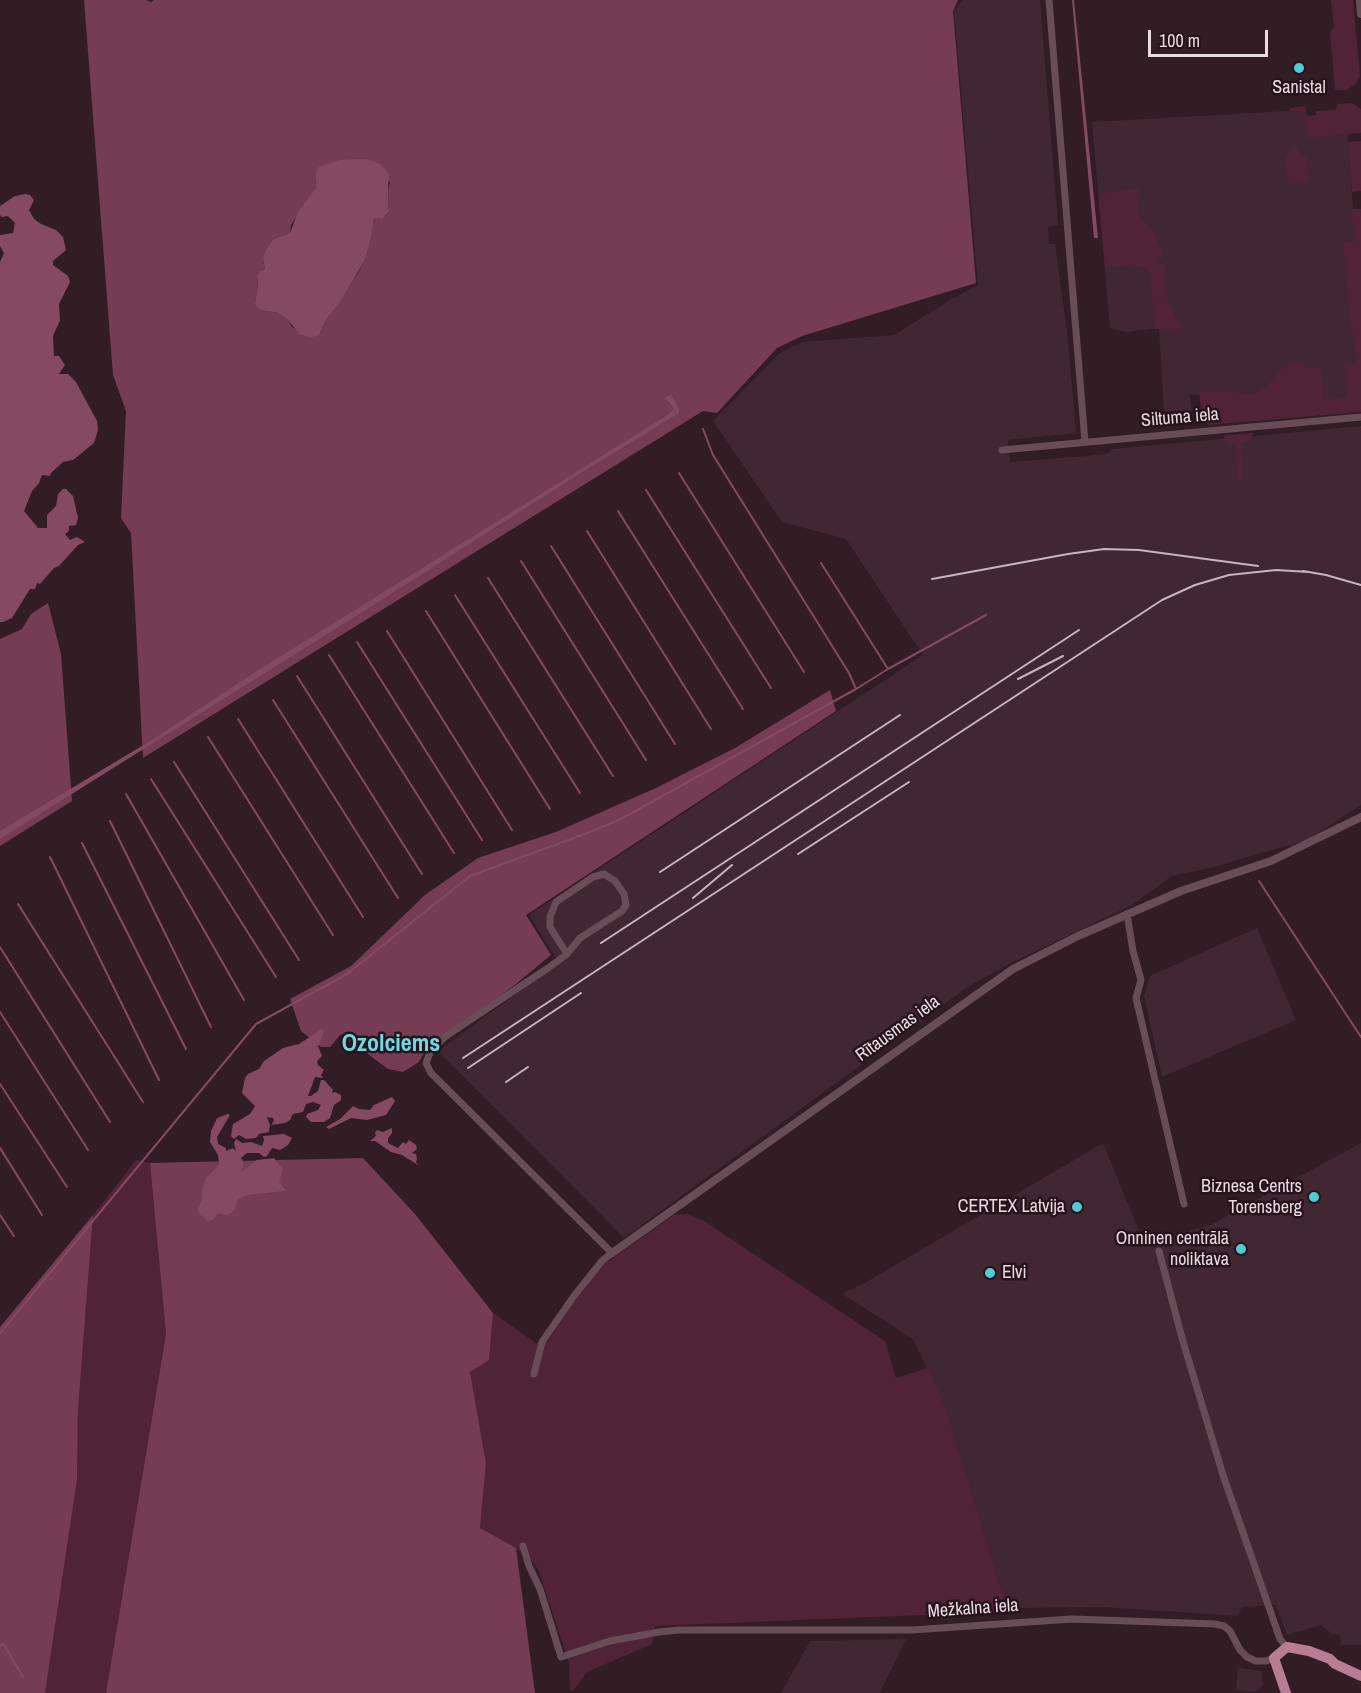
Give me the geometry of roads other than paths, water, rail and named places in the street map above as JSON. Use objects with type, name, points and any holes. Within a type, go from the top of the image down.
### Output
[{"type":"highway","points":[[1286,1693],[1274,1658],[1287,1647],[1309,1651],[1330,1659],[1335,1664],[1361,1676]]},
{"type":"street","points":[[1049,0],[1085,442]]},
{"type":"street","points":[[1360,0],[1361,14]]},
{"type":"street","name":"Siltuma iela","points":[[1002,450],[1361,417]]},
{"type":"street","name":"Rītausmas iela","points":[[534,1374],[542,1342],[602,1261],[1001,977],[1043,952],[1127,914],[1182,891],[1270,861],[1361,817]]},
{"type":"street","points":[[567,954],[550,927],[550,917],[556,902],[593,877],[604,874],[615,881],[624,894],[626,905],[622,911],[580,938],[567,954],[549,968],[446,1036],[430,1050],[426,1063],[431,1073],[612,1253]]},
{"type":"street","points":[[1127,914],[1133,951],[1141,980],[1137,998],[1184,1204]]},
{"type":"street","points":[[1160,1251],[1191,1370],[1223,1475],[1280,1639],[1287,1647]]},
{"type":"street","name":"Mežkalna iela","points":[[523,1546],[540,1589],[561,1657],[610,1641],[669,1631],[912,1630],[1072,1619],[1215,1624],[1224,1626],[1230,1631],[1240,1650],[1247,1657],[1256,1661],[1274,1658]]},
{"type":"waterway","points":[[703,429],[713,455],[849,673],[856,689]]},
{"type":"waterway","points":[[679,473],[804,672]]},
{"type":"waterway","points":[[646,490],[771,688]]},
{"type":"waterway","points":[[618,511],[743,709]]},
{"type":"waterway","points":[[587,531],[711,729]]},
{"type":"waterway","points":[[551,546],[675,744]]},
{"type":"waterway","points":[[521,561],[646,760]]},
{"type":"waterway","points":[[821,563],[888,669]]},
{"type":"waterway","points":[[488,578],[613,776]]},
{"type":"waterway","points":[[455,595],[580,793]]},
{"type":"waterway","points":[[426,611],[550,809]]},
{"type":"waterway","points":[[0,1333],[256,1024],[347,974],[470,876],[619,820],[986,615]]},
{"type":"waterway","points":[[387,631],[512,830]]},
{"type":"waterway","points":[[357,642],[482,840]]},
{"type":"waterway","points":[[329,655],[454,853]]},
{"type":"waterway","points":[[297,676],[422,874]]},
{"type":"waterway","points":[[273,700],[398,898]]},
{"type":"waterway","points":[[238,719],[363,917]]},
{"type":"waterway","points":[[208,737],[333,935]]},
{"type":"waterway","points":[[174,762],[299,960]]},
{"type":"waterway","points":[[151,779],[276,977]]},
{"type":"waterway","points":[[126,794],[244,1000]]},
{"type":"waterway","points":[[110,821],[211,1027]]},
{"type":"waterway","points":[[82,843],[186,1049]]},
{"type":"waterway","points":[[50,857],[159,1080]]},
{"type":"waterway","points":[[1259,881],[1361,1037]]},
{"type":"waterway","points":[[18,904],[143,1102]]},
{"type":"waterway","points":[[0,947],[110,1122]]},
{"type":"waterway","points":[[0,1012],[88,1150]]},
{"type":"waterway","points":[[0,1084],[67,1187]]},
{"type":"waterway","points":[[0,1148],[42,1215]]},
{"type":"waterway","points":[[0,1215],[14,1236]]},
{"type":"waterway","points":[[0,1646],[3,1643],[23,1677]]},
{"type":"railway","points":[[932,579],[1104,549],[1139,550],[1258,566]]},
{"type":"railway","points":[[463,1058],[1162,600],[1195,585],[1229,575],[1276,570],[1309,572]]},
{"type":"railway","points":[[1303,571],[1361,585]]},
{"type":"railway","points":[[601,943],[1079,630]]},
{"type":"railway","points":[[1018,679],[1063,656]]},
{"type":"railway","points":[[660,872],[900,715]]},
{"type":"railway","points":[[798,854],[909,782]]},
{"type":"railway","points":[[693,898],[732,865]]},
{"type":"railway","points":[[468,1068],[581,993]]},
{"type":"railway","points":[[506,1082],[528,1067]]},
{"type":"place","name":"Sanistal","points":[[1299,68]]},
{"type":"place","name":"Biznesa Centrs Torensberg","points":[[1314,1197]]},
{"type":"place","name":"CERTEX Latvija","points":[[1077,1207]]},
{"type":"place","name":"Onninen centrālā noliktava","points":[[1241,1249]]},
{"type":"place","name":"Elvi","points":[[990,1273]]},
{"type":"district","name":"Ozolciems","points":[[391,1045]]}]
